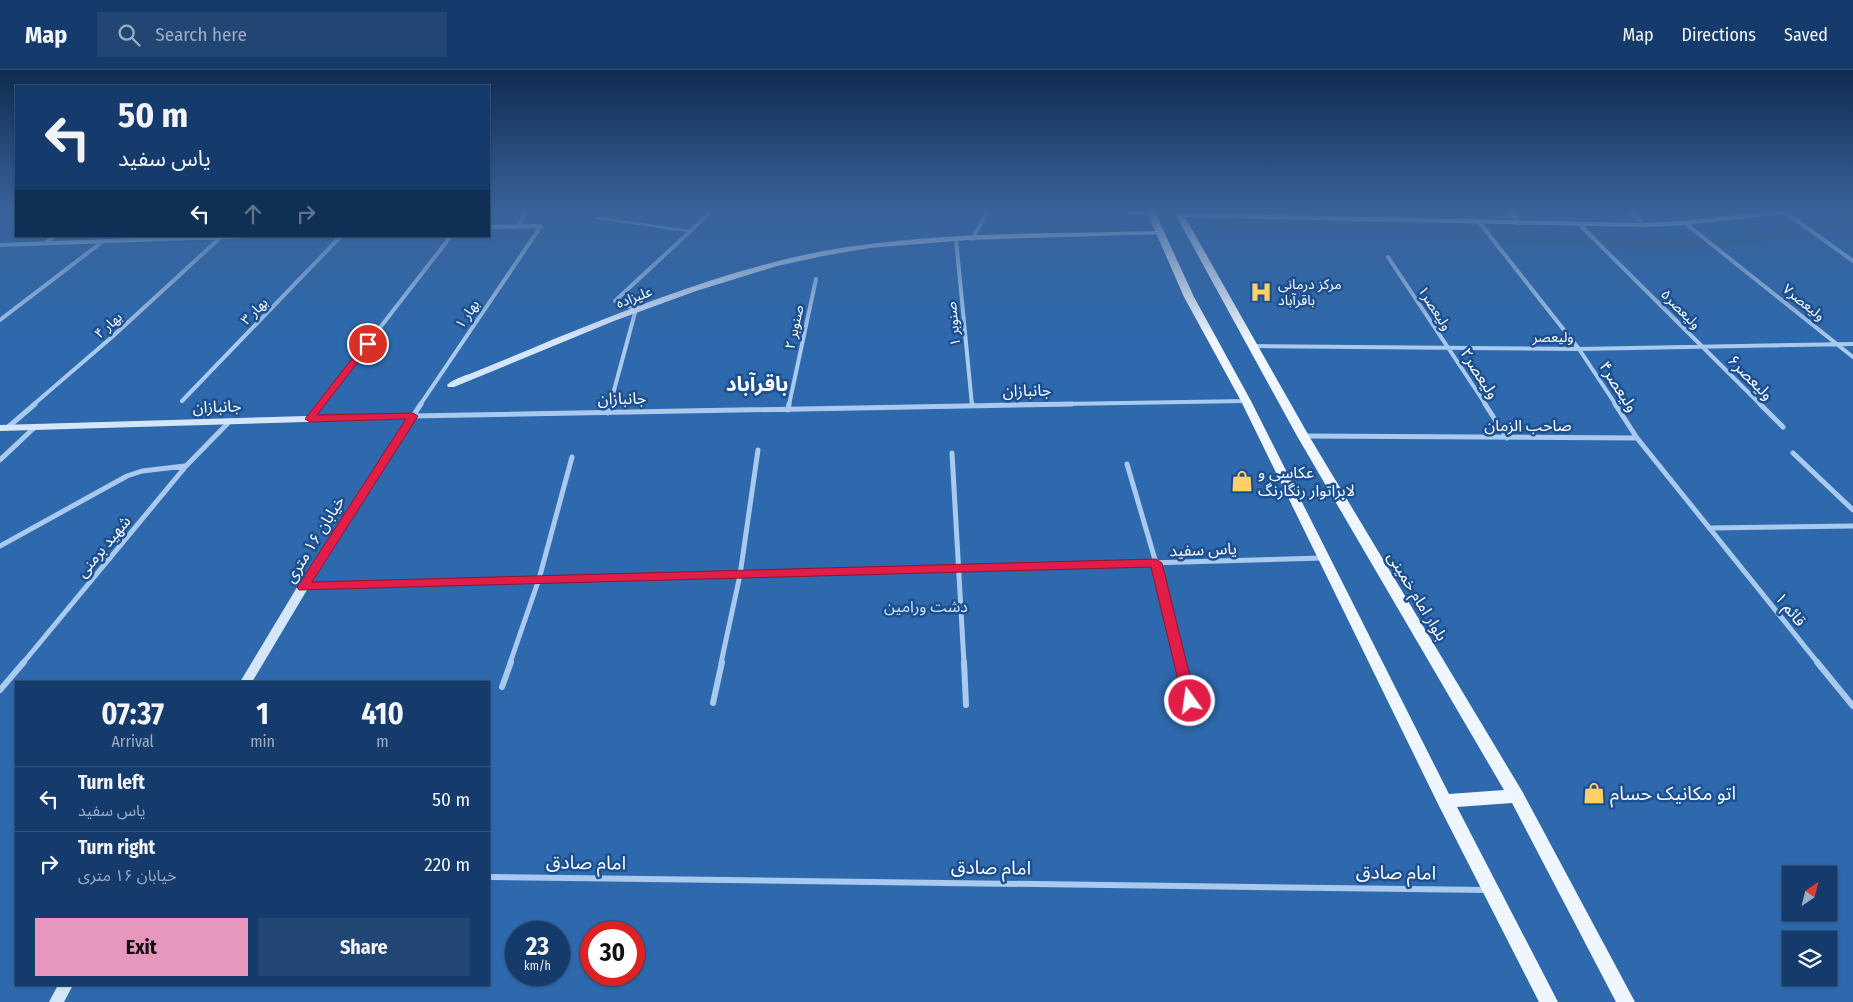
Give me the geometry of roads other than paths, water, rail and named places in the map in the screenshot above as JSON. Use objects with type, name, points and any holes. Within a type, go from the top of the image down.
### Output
[{"type":"main road","points":[[1170,253],[1188,296],[1246,401],[1445,801],[1549,1002]]},
{"type":"main road","name":"بلوار امام خمینی","points":[[1201,253],[1303,436],[1516,796],[1626,1002]]},
{"type":"main road","points":[[1445,801],[1516,796]]},
{"type":"street","points":[[0,320],[87,253]]},
{"type":"street","name":"بهار ۴","points":[[3,428],[112,337],[203,253]]},
{"type":"street","name":"بهار ۳","points":[[182,401],[324,253]]},
{"type":"street","points":[[310,419],[438,253]]},
{"type":"street","name":"بهار ۱","points":[[413,416],[522,253]]},
{"type":"street","points":[[608,413],[636,309],[615,301],[665,253]]},
{"type":"street","name":"علیزاده","points":[[451,385],[636,309],[712,282],[776,264],[831,253]]},
{"type":"street","name":"صنوبر ۱","points":[[957,253],[972,406]]},
{"type":"street","name":"ولیعصر۴","points":[[1504,253],[1579,349],[1637,438]]},
{"type":"street","name":"ولیعصر۵","points":[[1608,253],[1701,346]]},
{"type":"street","name":"ولیعصر۷","points":[[1725,253],[1853,357]]},
{"type":"street","points":[[1842,253],[1853,261]]},
{"type":"street","name":"ولیعصر۱","points":[[1388,257],[1448,348]]},
{"type":"street","name":"صنوبر ۲","points":[[788,410],[816,279]]},
{"type":"street","name":"ولیعصر","points":[[1253,346],[1579,349],[1853,344]]},
{"type":"street","name":"ولیعصر۶","points":[[1701,346],[1783,427]]},
{"type":"street","name":"ولیعصر۲","points":[[1448,348],[1507,438]]},
{"type":"street","name":"جانبازان","points":[[3,428],[413,416],[1246,401]]},
{"type":"street","name":"خیابان ۱۶ متری","points":[[247,681],[303,587],[413,416]]},
{"type":"street","name":"شهید برمنی","points":[[0,690],[186,466],[230,421]]},
{"type":"street","points":[[0,460],[35,427]]},
{"type":"street","name":"صاحب الزمان","points":[[1303,436],[1637,438]]},
{"type":"street","points":[[1637,438],[1710,528],[1853,526]]},
{"type":"street","points":[[713,703],[740,575],[758,450]]},
{"type":"street","points":[[952,453],[966,705]]},
{"type":"street","points":[[1793,453],[1853,510]]},
{"type":"street","points":[[502,687],[539,579],[572,457]]},
{"type":"street","points":[[1127,464],[1156,563],[1190,701]]},
{"type":"street","points":[[0,546],[128,476],[142,472],[186,466]]},
{"type":"street","name":"قائم ۱","points":[[1710,528],[1853,706]]},
{"type":"street","name":"یاس سفید","points":[[303,587],[1324,558]]},
{"type":"street","name":"امام صادق","points":[[490,877],[1492,890]]},
{"type":"street","points":[[56,1002],[65,986]]},
{"type":"place","name":"مرکز درمانی باقرآباد","points":[[1261,292]]},
{"type":"place","name":"عکاسی و لابراتوار رنگارنگ","points":[[1242,481]]},
{"type":"place","name":"اتو مکانیک حسام","points":[[1594,793]]},
{"type":"district","name":"باقرآباد","points":[[757,384]]},
{"type":"park label","name":"دشت ورامین","points":[[926,606]]}]
